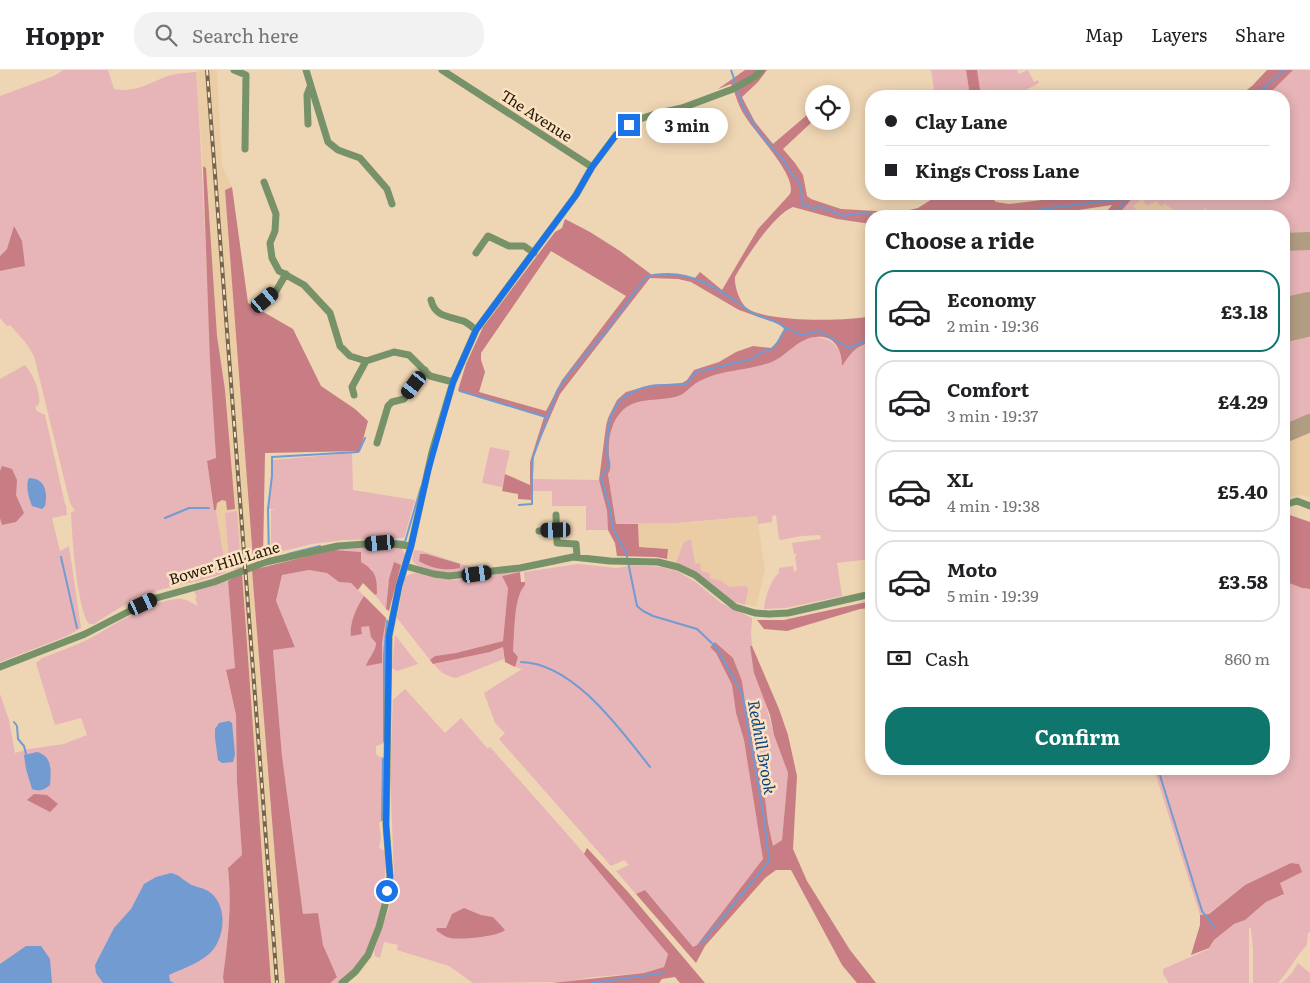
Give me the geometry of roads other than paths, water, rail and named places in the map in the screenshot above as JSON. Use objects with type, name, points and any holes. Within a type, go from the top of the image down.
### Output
[{"type":"street","points":[[234,70],[246,75],[245,150]]},
{"type":"street","points":[[306,70],[328,142],[338,150],[360,158],[387,189],[392,204]]},
{"type":"street","name":"The Avenue","points":[[442,70],[592,167]]},
{"type":"street","points":[[342,983],[355,972],[368,955],[385,905],[390,876],[386,825],[389,636],[399,586],[453,382],[476,330],[576,195],[592,167],[616,135],[629,125],[654,114],[682,108],[733,89],[756,76],[761,70]]},
{"type":"street","points":[[308,124],[307,95],[310,86]]},
{"type":"street","points":[[264,182],[276,214],[275,231],[270,243],[272,258],[279,271],[304,285],[330,313],[340,346],[350,356],[366,361],[394,352],[409,355],[430,376],[453,382]]},
{"type":"street","points":[[476,253],[488,236],[509,246],[524,246],[534,253]]},
{"type":"street","points":[[265,300],[276,291],[286,274]]},
{"type":"street","points":[[430,300],[432,307],[438,313],[464,321],[476,330]]},
{"type":"street","points":[[354,395],[352,386],[366,361]]},
{"type":"street","points":[[378,443],[388,406],[392,402],[404,399],[424,370]]},
{"type":"street","points":[[1290,503],[1297,501],[1310,506]]},
{"type":"street","points":[[556,515],[557,547],[576,544],[578,556]]},
{"type":"street","points":[[539,530],[556,530]]},
{"type":"street","name":"Bower Hill Lane","points":[[0,667],[86,634],[153,599],[214,582],[266,562],[338,546],[380,543],[411,546]]},
{"type":"street","points":[[405,566],[434,574],[459,576],[520,568],[578,556],[621,561],[658,562],[678,567],[698,577],[732,606],[755,613],[788,613],[865,595]]},
{"type":"water","points":[[29,478],[39,480],[44,487],[46,501],[42,509],[32,506],[27,488]]},
{"type":"water","points":[[229,721],[232,723],[235,754],[233,762],[222,763],[218,760],[215,729],[219,723]]},
{"type":"water","points":[[37,752],[46,757],[51,770],[50,785],[40,790],[32,789],[24,755]]},
{"type":"water","points":[[171,873],[192,885],[208,891],[218,902],[221,909],[222,925],[219,940],[215,947],[200,960],[169,975],[170,981],[174,983],[103,983],[96,973],[95,965],[114,928],[131,909],[144,884],[156,877]]},
{"type":"water","points":[[26,946],[41,946],[50,959],[52,983],[0,983],[0,964]]},
{"type":"waterway","points":[[731,70],[736,84]]},
{"type":"waterway","name":"Redhill Brook","points":[[1262,90],[1284,70]]},
{"type":"waterway","points":[[737,89],[743,107],[760,134],[785,162],[801,186],[802,205],[813,208],[822,207],[843,216],[865,213]]},
{"type":"waterway","points":[[1035,210],[1112,200]]},
{"type":"waterway","name":"Redhill Brook","points":[[1118,210],[1125,200]]},
{"type":"waterway","points":[[519,505],[532,504],[532,460],[557,391],[564,380],[606,331],[646,277],[668,274],[695,279],[720,291],[754,314],[775,321],[785,328]]},
{"type":"waterway","name":"Redhill Brook","points":[[701,944],[769,861],[764,818],[742,693],[716,647],[697,629],[653,616],[637,606],[626,552],[613,529],[610,508],[601,478],[608,467],[608,427],[616,406],[624,397],[655,385],[686,384],[696,372],[752,359],[760,353],[772,349],[786,328],[802,335],[819,331],[849,348],[865,341]]},
{"type":"waterway","points":[[460,391],[546,417]]},
{"type":"waterway","points":[[359,451],[365,438]]},
{"type":"waterway","points":[[269,558],[268,509],[272,457],[358,452]]},
{"type":"waterway","points":[[395,541],[405,542],[421,487]]},
{"type":"waterway","points":[[165,518],[189,508],[209,508]]},
{"type":"waterway","points":[[288,554],[320,546]]},
{"type":"waterway","points":[[61,557],[77,628]]},
{"type":"waterway","points":[[384,741],[384,655],[387,621]]},
{"type":"waterway","points":[[521,662],[540,665],[559,673],[577,686],[610,717],[650,767]]},
{"type":"waterway","points":[[14,722],[17,726],[18,739],[24,746],[26,754]]},
{"type":"waterway","points":[[382,820],[383,759]]},
{"type":"waterway","points":[[1160,775],[1202,911],[1215,928]]},
{"type":"waterway","name":"Redhill Brook","points":[[592,983],[664,973]]},
{"type":"railway","points":[[207,70],[277,983]]}]
